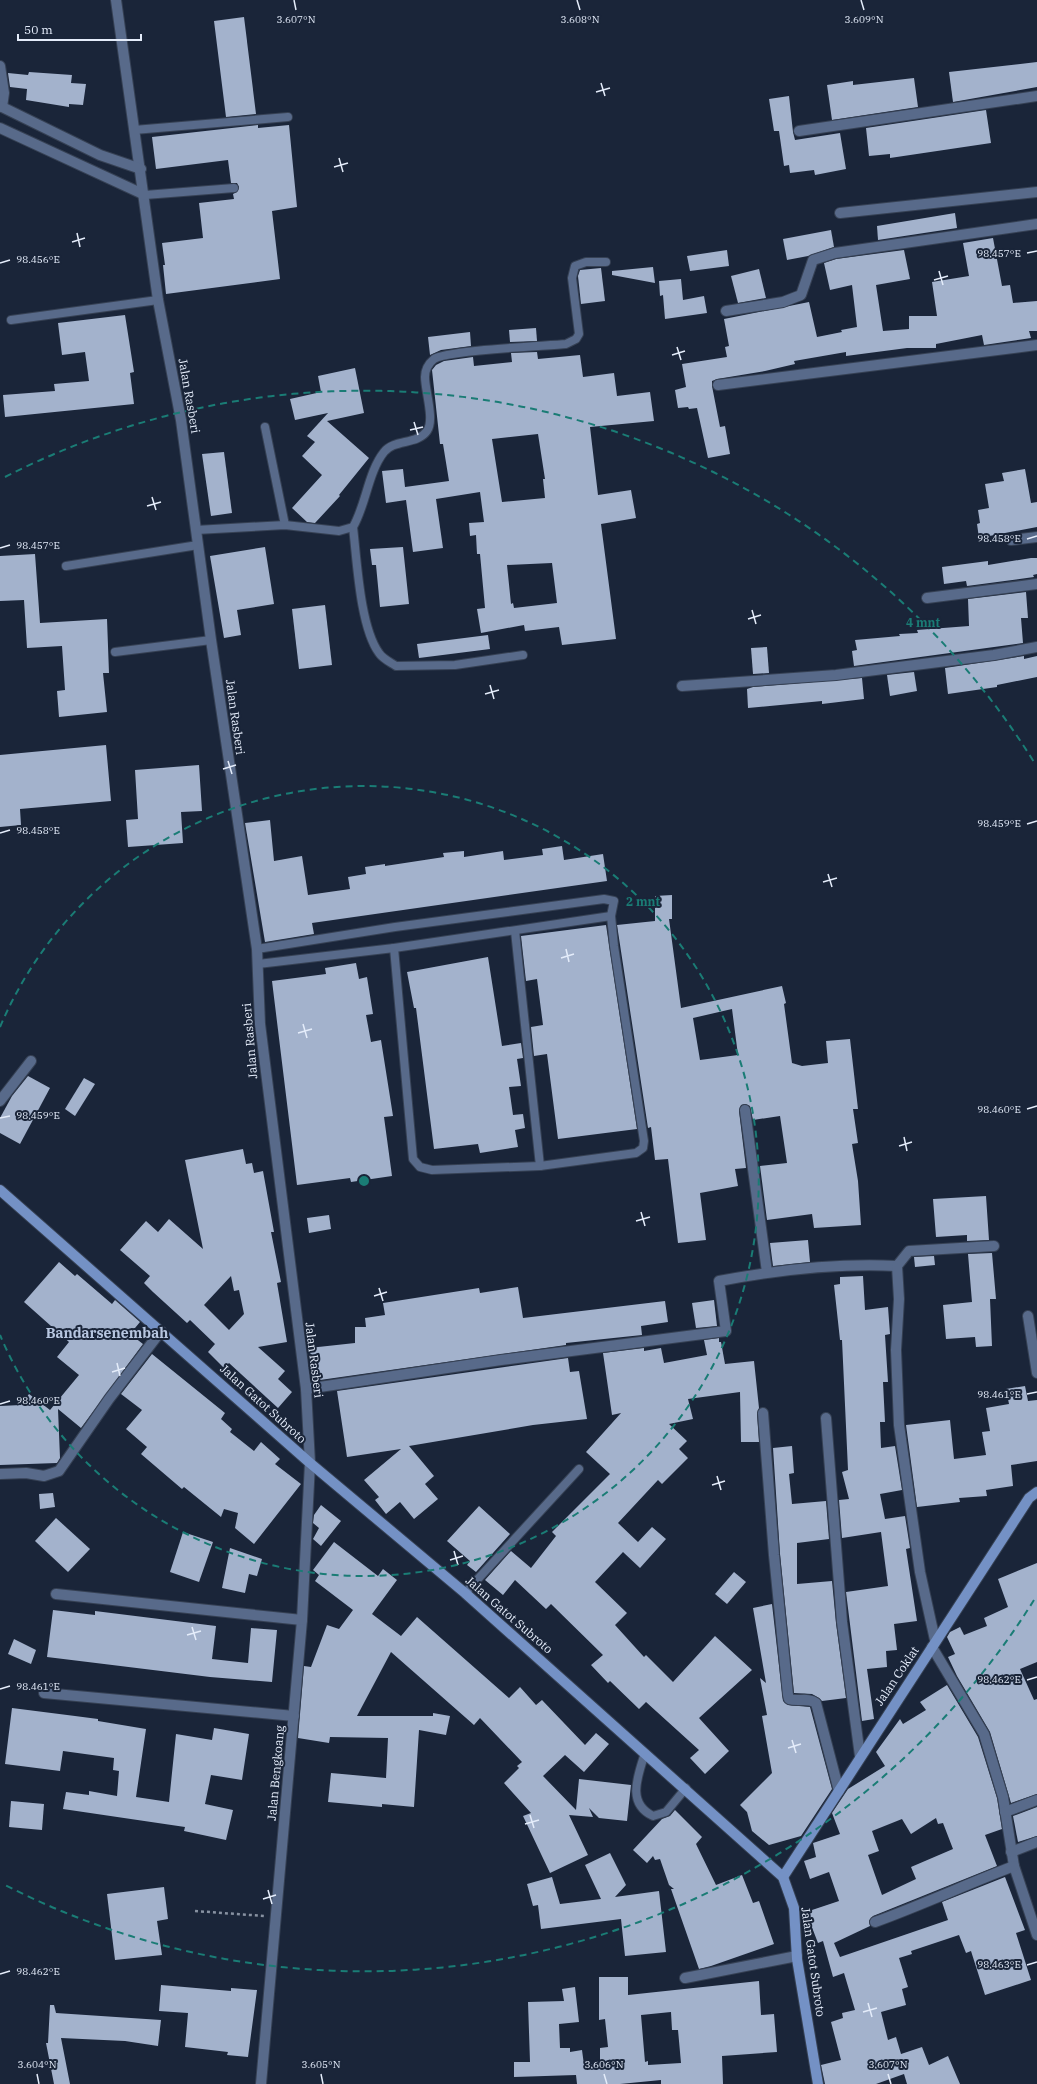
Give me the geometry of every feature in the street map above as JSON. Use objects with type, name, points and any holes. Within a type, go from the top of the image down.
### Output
[{"type":"main road","name":"Jalan Gatot Subroto","points":[[0,1190],[310,1463],[465,1593],[686,1788],[783,1876],[794,1908],[797,1956],[818,2084]]},
{"type":"main road","name":"Jalan Coklat","points":[[783,1876],[1029,1498],[1037,1492]]},
{"type":"street","name":"Jalan Rasberi","points":[[116,0],[134,130],[145,195],[158,300],[181,420],[211,640],[257,949],[260,1024],[306,1389],[310,1463]]},
{"type":"street","points":[[0,66],[4,93],[1,107],[100,155],[141,169]]},
{"type":"street","points":[[799,130],[1037,96]]},
{"type":"street","points":[[0,128],[145,195]]},
{"type":"street","points":[[840,213],[1037,192]]},
{"type":"street","points":[[726,311],[783,302],[801,295],[814,260],[835,254],[1037,224]]},
{"type":"street","points":[[718,385],[1037,345]]},
{"type":"street","points":[[1011,540],[1037,537]]},
{"type":"street","points":[[927,598],[1037,584]]},
{"type":"street","points":[[682,686],[836,675],[994,655],[1037,647]]},
{"type":"street","points":[[0,1101],[31,1061]]},
{"type":"street","points":[[745,1110],[767,1272]]},
{"type":"street","points":[[994,1246],[957,1250],[909,1251],[897,1266],[899,1299],[896,1350],[899,1425],[920,1572],[934,1643],[984,1734],[998,1776],[1014,1866],[1037,1935]]},
{"type":"street","points":[[306,1389],[726,1331],[719,1281],[767,1272],[868,1265],[897,1266]]},
{"type":"street","points":[[1028,1316],[1037,1373]]},
{"type":"street","points":[[0,1474],[26,1473],[44,1476],[59,1471],[109,1399],[161,1331]]},
{"type":"street","points":[[763,1413],[774,1556],[788,1695],[789,1699],[794,1701],[809,1700],[816,1703],[839,1791]]},
{"type":"street","points":[[826,1418],[842,1622],[860,1756]]},
{"type":"street","name":"Jalan Bengkoang","points":[[262,2084],[302,1620],[310,1463]]},
{"type":"street","points":[[56,1594],[302,1620]]},
{"type":"street","points":[[44,1693],[294,1716]]},
{"type":"street","points":[[1005,1812],[1037,1800]]},
{"type":"street","points":[[1011,1852],[1037,1842]]},
{"type":"street","points":[[875,1922],[912,1909],[954,1889],[1014,1866]]},
{"type":"street","points":[[685,1978],[797,1956]]},
{"type":"lane","points":[[134,130],[288,117]]},
{"type":"lane","points":[[145,195],[234,188]]},
{"type":"lane","points":[[523,655],[455,665],[396,666],[387,661],[379,653],[372,639],[365,616],[353,527],[358,518],[378,461],[385,451],[419,438],[428,431],[430,420],[425,378],[426,369],[435,358],[470,351],[566,344],[576,339],[579,334],[572,278],[575,266],[586,262],[606,262]]},
{"type":"lane","points":[[11,320],[158,300]]},
{"type":"lane","points":[[265,427],[285,525]]},
{"type":"lane","points":[[196,530],[285,525],[339,531],[353,527]]},
{"type":"lane","points":[[66,566],[198,545]]},
{"type":"lane","points":[[115,652],[211,640]]},
{"type":"lane","points":[[257,949],[395,927],[604,899],[614,901],[611,916],[614,946],[644,1141],[642,1148],[636,1153],[540,1166],[432,1170],[420,1167],[413,1159],[394,948]]},
{"type":"lane","points":[[258,964],[394,948],[611,916]]},
{"type":"lane","points":[[515,931],[540,1166]]},
{"type":"lane","points":[[465,1593],[579,1469]]},
{"type":"lane","points":[[645,1753],[637,1781],[636,1798],[642,1811],[653,1816],[666,1812],[686,1788]]},
{"type":"path","points":[[194,1911],[276,1916]]},
{"type":"building","points":[[244,17],[256,114],[226,117],[214,21]]},
{"type":"building","points":[[1037,62],[1037,87],[953,102],[949,72]]},
{"type":"building","points":[[29,72],[72,75],[71,83],[86,84],[83,105],[69,104],[69,107],[26,100],[27,89],[10,87],[8,73],[28,75]]},
{"type":"building","points":[[914,78],[918,107],[832,120],[827,85],[853,81],[853,85]]},
{"type":"building","points":[[789,96],[795,140],[840,133],[846,169],[815,175],[814,170],[790,173],[789,165],[784,166],[779,131],[774,131],[769,99]]},
{"type":"building","points":[[986,110],[991,143],[890,158],[890,154],[869,156],[866,128]]},
{"type":"building","points":[[258,125],[258,128],[289,125],[297,207],[272,211],[280,279],[166,294],[163,265],[165,265],[162,243],[203,238],[199,203],[234,199],[233,194],[237,192],[239,187],[237,183],[231,183],[228,160],[156,169],[152,137]]},
{"type":"building","points":[[955,213],[957,228],[878,240],[877,226]]},
{"type":"building","points":[[831,230],[834,247],[808,256],[787,260],[783,239]]},
{"type":"building","points":[[993,238],[1002,286],[1010,285],[1013,303],[1037,301],[1037,331],[1029,331],[1031,338],[984,345],[982,335],[936,344],[936,348],[907,348],[846,356],[846,352],[794,361],[795,364],[765,371],[717,379],[712,381],[712,386],[720,427],[725,426],[730,454],[708,458],[697,408],[678,408],[675,390],[686,387],[682,364],[727,357],[725,347],[729,346],[724,319],[809,302],[817,337],[842,332],[841,330],[857,327],[852,285],[830,290],[824,263],[836,259],[904,250],[910,279],[876,285],[883,331],[909,329],[909,316],[937,316],[932,282],[969,276],[963,243]]},
{"type":"building","points":[[727,250],[729,266],[690,271],[687,256]]},
{"type":"building","points":[[653,267],[655,283],[612,275],[612,271]]},
{"type":"building","points":[[601,268],[605,301],[581,304],[578,276],[580,270]]},
{"type":"building","points":[[759,269],[766,298],[738,303],[731,276]]},
{"type":"building","points":[[681,279],[683,300],[704,296],[707,313],[665,319],[663,295],[660,296],[659,281]]},
{"type":"building","points":[[125,315],[134,372],[130,373],[134,404],[5,417],[3,395],[55,391],[54,384],[89,381],[85,352],[62,355],[58,323]]},
{"type":"building","points":[[536,328],[537,341],[510,342],[509,330]]},
{"type":"building","points":[[470,332],[471,346],[441,350],[430,355],[428,337]]},
{"type":"building","points":[[537,352],[538,359],[580,355],[583,377],[614,373],[617,396],[650,392],[654,421],[590,427],[598,495],[631,490],[636,518],[601,524],[616,639],[562,645],[559,627],[525,631],[524,625],[481,633],[477,609],[485,608],[480,554],[477,554],[476,535],[470,536],[469,523],[484,522],[480,492],[436,499],[443,548],[413,552],[406,500],[386,503],[382,471],[403,469],[405,487],[449,481],[443,444],[440,444],[432,370],[436,365],[444,361],[473,357],[474,366],[512,362],[511,353]],"holes":[[[538,434],[545,479],[543,479],[545,498],[502,502],[492,439]],[[552,563],[557,603],[514,608],[513,603],[511,604],[507,565]]]},
{"type":"building","points":[[355,368],[364,413],[327,421],[369,458],[339,495],[340,496],[315,523],[307,522],[292,508],[322,475],[302,456],[315,442],[307,436],[328,413],[295,420],[290,399],[321,392],[318,376]]},
{"type":"building","points":[[224,452],[232,513],[211,516],[202,454]]},
{"type":"building","points":[[1025,469],[1031,503],[1037,502],[1037,527],[979,538],[977,524],[980,523],[978,510],[989,508],[985,484],[1004,481],[1002,473]]},
{"type":"building","points":[[265,547],[274,604],[237,610],[241,635],[224,638],[210,556]]},
{"type":"building","points":[[403,547],[409,604],[380,607],[376,565],[372,565],[370,549]]},
{"type":"building","points":[[35,554],[40,623],[107,619],[109,673],[103,673],[107,712],[59,717],[57,691],[65,690],[62,646],[27,648],[24,600],[0,601],[0,556]]},
{"type":"building","points":[[1037,558],[1037,574],[1033,575],[1034,577],[967,586],[966,581],[944,584],[942,567],[988,561],[988,565]]},
{"type":"building","points":[[1026,592],[1028,618],[1021,618],[1023,643],[854,666],[852,651],[857,650],[855,640],[900,636],[899,634],[918,633],[917,630],[969,626],[968,599]]},
{"type":"building","points":[[325,605],[332,665],[299,669],[292,609]]},
{"type":"building","points":[[488,635],[490,649],[419,658],[417,644]]},
{"type":"building","points":[[767,647],[769,673],[753,674],[751,648]]},
{"type":"building","points":[[1024,656],[1024,659],[1037,656],[1037,677],[997,685],[997,687],[948,694],[945,668]]},
{"type":"building","points":[[914,672],[917,691],[890,696],[887,675]]},
{"type":"building","points":[[862,678],[864,699],[822,704],[822,701],[748,708],[747,689],[753,687]]},
{"type":"building","points":[[106,745],[111,801],[20,809],[21,825],[0,827],[0,755]]},
{"type":"building","points":[[199,765],[202,811],[181,812],[183,843],[128,847],[126,820],[138,819],[135,770]]},
{"type":"building","points":[[270,820],[274,861],[302,856],[308,895],[350,889],[348,877],[366,874],[365,867],[385,864],[385,866],[444,857],[443,853],[464,851],[464,857],[503,851],[504,860],[543,855],[542,849],[562,846],[564,860],[603,854],[607,881],[312,923],[314,934],[265,942],[245,823]]},
{"type":"building","points":[[672,895],[672,919],[669,919],[681,1008],[782,986],[786,1003],[784,1004],[792,1063],[802,1066],[828,1063],[826,1041],[850,1039],[858,1109],[853,1109],[858,1143],[852,1144],[858,1181],[861,1225],[814,1228],[812,1214],[767,1220],[760,1166],[787,1163],[780,1116],[753,1120],[750,1106],[745,1104],[741,1105],[739,1111],[746,1168],[735,1169],[738,1186],[700,1193],[706,1240],[678,1243],[668,1159],[655,1160],[651,1127],[648,1128],[617,925],[655,921],[655,896]],"holes":[[[732,1009],[738,1055],[700,1060],[693,1018]]]},
{"type":"building","points":[[606,925],[637,1129],[558,1139],[547,1054],[534,1056],[531,1027],[543,1025],[537,979],[526,981],[521,936]]},
{"type":"building","points":[[488,957],[502,1046],[521,1043],[523,1058],[517,1059],[521,1086],[509,1087],[513,1115],[523,1114],[525,1128],[515,1130],[518,1147],[480,1153],[478,1144],[434,1149],[416,1008],[414,1008],[407,972]]},
{"type":"building","points":[[356,963],[359,979],[367,977],[373,1014],[366,1015],[371,1042],[381,1040],[393,1116],[384,1117],[392,1176],[351,1182],[350,1178],[297,1185],[272,981],[326,974],[325,968]]},
{"type":"building","points":[[28,1076],[50,1088],[20,1144],[0,1133],[0,1118],[12,1096]]},
{"type":"building","points":[[84,1078],[95,1084],[75,1116],[65,1109]]},
{"type":"building","points":[[243,1149],[246,1164],[252,1163],[254,1173],[263,1171],[274,1232],[271,1232],[281,1282],[277,1283],[287,1342],[258,1347],[285,1371],[278,1379],[292,1392],[278,1408],[229,1363],[224,1368],[208,1352],[215,1344],[190,1320],[187,1323],[153,1292],[144,1283],[150,1276],[120,1250],[146,1221],[158,1232],[169,1219],[203,1249],[185,1160]],"holes":[[[231,1276],[234,1291],[239,1290],[244,1314],[229,1330],[204,1305]]]},
{"type":"building","points":[[986,1196],[989,1240],[967,1241],[967,1235],[936,1237],[933,1199]]},
{"type":"building","points":[[329,1215],[331,1229],[309,1233],[307,1218]]},
{"type":"building","points":[[808,1240],[810,1262],[773,1266],[770,1243]]},
{"type":"building","points":[[992,1253],[996,1299],[990,1299],[992,1346],[976,1347],[975,1337],[946,1339],[943,1305],[972,1302],[968,1254]]},
{"type":"building","points":[[934,1256],[935,1265],[915,1267],[914,1257]]},
{"type":"building","points":[[59,1262],[75,1276],[77,1274],[112,1304],[115,1300],[140,1322],[130,1334],[143,1344],[81,1428],[58,1409],[60,1458],[57,1463],[0,1465],[0,1406],[21,1405],[29,1394],[50,1410],[79,1375],[57,1357],[69,1342],[24,1302]]},
{"type":"building","points":[[863,1276],[865,1310],[888,1307],[890,1334],[885,1335],[888,1382],[883,1382],[885,1422],[880,1422],[881,1448],[895,1446],[902,1490],[880,1494],[885,1519],[905,1516],[910,1548],[906,1549],[917,1621],[894,1624],[897,1650],[886,1651],[887,1667],[867,1669],[874,1719],[862,1721],[846,1592],[888,1586],[881,1532],[842,1538],[839,1500],[849,1499],[842,1472],[848,1470],[842,1340],[840,1340],[834,1285],[840,1284],[840,1277]]},
{"type":"building","points":[[518,1287],[523,1318],[665,1301],[668,1322],[641,1326],[642,1335],[566,1343],[566,1345],[313,1381],[309,1348],[355,1343],[355,1327],[366,1327],[365,1318],[385,1315],[383,1303],[479,1288],[480,1293]]},
{"type":"building","points":[[714,1300],[717,1326],[696,1328],[692,1303]]},
{"type":"building","points":[[719,1338],[725,1364],[754,1361],[759,1408],[757,1414],[759,1442],[741,1442],[740,1392],[688,1399],[693,1419],[669,1424],[687,1441],[679,1449],[688,1458],[662,1484],[658,1480],[618,1523],[638,1542],[652,1527],[666,1539],[640,1568],[623,1552],[595,1582],[627,1613],[615,1625],[644,1657],[646,1655],[673,1682],[715,1636],[752,1670],[699,1718],[729,1751],[705,1774],[690,1758],[699,1750],[646,1702],[639,1709],[610,1681],[608,1683],[591,1665],[603,1655],[551,1604],[546,1609],[515,1580],[503,1595],[485,1580],[511,1551],[531,1568],[556,1536],[552,1532],[610,1474],[586,1452],[621,1413],[612,1415],[603,1353],[644,1348],[644,1351],[661,1348],[664,1363],[707,1355],[704,1340]]},
{"type":"building","points":[[152,1354],[225,1413],[221,1419],[232,1429],[230,1432],[254,1451],[261,1442],[280,1459],[275,1464],[301,1484],[254,1544],[235,1528],[238,1513],[224,1509],[221,1517],[184,1487],[182,1489],[141,1454],[147,1447],[126,1429],[142,1410],[121,1394]]},
{"type":"building","points":[[568,1358],[570,1372],[579,1371],[587,1419],[533,1425],[409,1446],[434,1476],[425,1484],[438,1499],[414,1519],[400,1502],[386,1514],[375,1500],[379,1497],[364,1480],[401,1449],[347,1457],[337,1391]]},
{"type":"building","points":[[1025,1386],[1028,1401],[1037,1400],[1037,1461],[1011,1465],[1013,1486],[986,1490],[987,1496],[959,1498],[960,1502],[917,1507],[906,1425],[950,1420],[954,1459],[986,1455],[982,1432],[990,1431],[986,1408],[1009,1404],[1006,1389]]},
{"type":"building","points":[[792,1446],[794,1473],[789,1474],[792,1504],[826,1501],[829,1539],[797,1543],[797,1584],[832,1581],[846,1698],[822,1701],[812,1694],[794,1693],[780,1554],[773,1448]]},
{"type":"building","points":[[53,1493],[55,1507],[40,1509],[39,1494]]},
{"type":"building","points":[[321,1505],[341,1521],[321,1546],[313,1539],[319,1528],[313,1523],[314,1515]]},
{"type":"building","points":[[479,1506],[510,1534],[476,1572],[467,1565],[470,1561],[447,1541]]},
{"type":"building","points":[[56,1518],[90,1549],[68,1572],[35,1541]]},
{"type":"building","points":[[183,1532],[213,1542],[199,1582],[170,1572]]},
{"type":"building","points":[[334,1542],[378,1576],[383,1569],[397,1580],[372,1614],[401,1636],[417,1617],[509,1698],[520,1687],[536,1705],[542,1700],[585,1745],[596,1733],[609,1744],[584,1772],[565,1755],[543,1776],[576,1810],[579,1779],[631,1785],[627,1821],[599,1818],[589,1808],[593,1817],[569,1815],[588,1855],[550,1873],[523,1816],[531,1813],[504,1783],[519,1768],[517,1766],[522,1762],[480,1718],[474,1725],[391,1652],[357,1716],[433,1716],[433,1713],[450,1716],[446,1735],[419,1730],[414,1807],[382,1804],[382,1807],[328,1802],[331,1773],[386,1778],[388,1738],[330,1737],[329,1743],[298,1738],[304,1666],[311,1667],[327,1625],[339,1629],[353,1610],[315,1581],[319,1575],[313,1570]]},
{"type":"building","points":[[230,1548],[262,1559],[257,1576],[249,1574],[245,1593],[222,1588]]},
{"type":"building","points":[[1037,1563],[1037,1662],[1020,1669],[1034,1700],[1037,1699],[1037,1794],[1011,1803],[990,1732],[957,1676],[948,1657],[955,1654],[947,1637],[950,1632],[960,1627],[964,1635],[987,1626],[984,1618],[1008,1607],[998,1579]]},
{"type":"building","points":[[734,1572],[746,1582],[727,1604],[715,1594]]},
{"type":"building","points":[[772,1604],[783,1701],[788,1705],[810,1707],[832,1789],[801,1836],[769,1845],[752,1831],[747,1812],[740,1805],[772,1773],[762,1716],[767,1715],[760,1678],[766,1683],[753,1608]]},
{"type":"building","points":[[53,1610],[95,1615],[95,1611],[216,1626],[212,1659],[248,1663],[251,1628],[277,1630],[272,1682],[210,1677],[47,1657]]},
{"type":"building","points":[[14,1639],[36,1650],[31,1664],[8,1654]]},
{"type":"building","points":[[947,1685],[978,1737],[997,1798],[1002,1829],[985,1835],[997,1866],[873,1916],[869,1921],[870,1926],[834,1943],[840,1957],[948,1920],[942,1902],[1005,1877],[1025,1930],[1016,1933],[1031,1980],[985,1995],[971,1951],[966,1953],[959,1935],[911,1951],[912,1954],[899,1958],[908,1987],[902,1989],[906,2005],[881,2012],[888,2040],[896,2037],[901,2054],[922,2047],[929,2065],[948,2056],[960,2084],[907,2084],[904,2074],[876,2084],[825,2084],[821,2065],[841,2060],[831,2022],[843,2018],[842,2013],[855,2010],[844,1973],[833,1977],[823,1941],[818,1943],[806,1912],[839,1901],[829,1872],[810,1879],[804,1861],[816,1857],[813,1843],[840,1834],[832,1813],[848,1789],[885,1766],[876,1752],[900,1719],[903,1724],[926,1710],[920,1702]],"holes":[[[936,1818],[938,1824],[943,1823],[953,1849],[911,1867],[916,1879],[882,1895],[868,1855],[879,1851],[872,1831],[902,1819],[911,1834]]]},
{"type":"building","points":[[12,1708],[98,1719],[98,1721],[146,1729],[136,1797],[169,1802],[176,1734],[212,1740],[214,1728],[249,1734],[242,1780],[211,1775],[205,1804],[233,1810],[226,1840],[184,1831],[185,1827],[63,1809],[66,1792],[89,1795],[89,1791],[117,1796],[119,1771],[113,1770],[114,1758],[63,1751],[60,1771],[5,1764]]},
{"type":"building","points":[[11,1801],[44,1804],[42,1830],[9,1827]]},
{"type":"building","points":[[1037,1807],[1037,1836],[1018,1842],[1013,1816]]},
{"type":"building","points":[[675,1810],[702,1837],[696,1844],[716,1885],[742,1875],[753,1903],[759,1901],[774,1944],[699,1969],[671,1889],[674,1889],[669,1885],[660,1859],[655,1860],[653,1856],[647,1863],[633,1850],[662,1819],[670,1816]]},
{"type":"building","points":[[610,1853],[626,1885],[615,1897],[659,1891],[666,1952],[625,1956],[621,1919],[541,1929],[538,1905],[533,1906],[527,1884],[552,1877],[560,1904],[601,1899],[585,1865]]},
{"type":"building","points":[[164,1887],[168,1919],[157,1921],[162,1955],[115,1960],[107,1894]]},
{"type":"building","points":[[599,1977],[628,1977],[628,1995],[759,1981],[761,2015],[774,2014],[777,2052],[722,2056],[723,2084],[661,2084],[661,2080],[620,2084],[577,2084],[576,2075],[514,2077],[514,2062],[530,2062],[528,2002],[564,2001],[562,1989],[575,1987],[579,2022],[559,2024],[560,2048],[570,2048],[570,2052],[582,2050],[584,2065],[600,2064],[600,2048],[608,2047],[605,2019],[599,2020]],"holes":[[[671,2012],[672,2030],[678,2030],[681,2063],[648,2065],[648,2061],[645,2062],[641,2015]]]},
{"type":"building","points":[[161,1985],[231,1991],[231,1988],[257,1990],[248,2057],[227,2055],[228,2052],[185,2047],[188,2013],[159,2011]]},
{"type":"building","points":[[50,2005],[54,2005],[56,2013],[161,2020],[158,2046],[125,2041],[61,2038],[70,2084],[54,2084],[46,2043],[48,2043]]},
{"type":"district","name":"Bandarsenembah","points":[[107,1333]]}]
